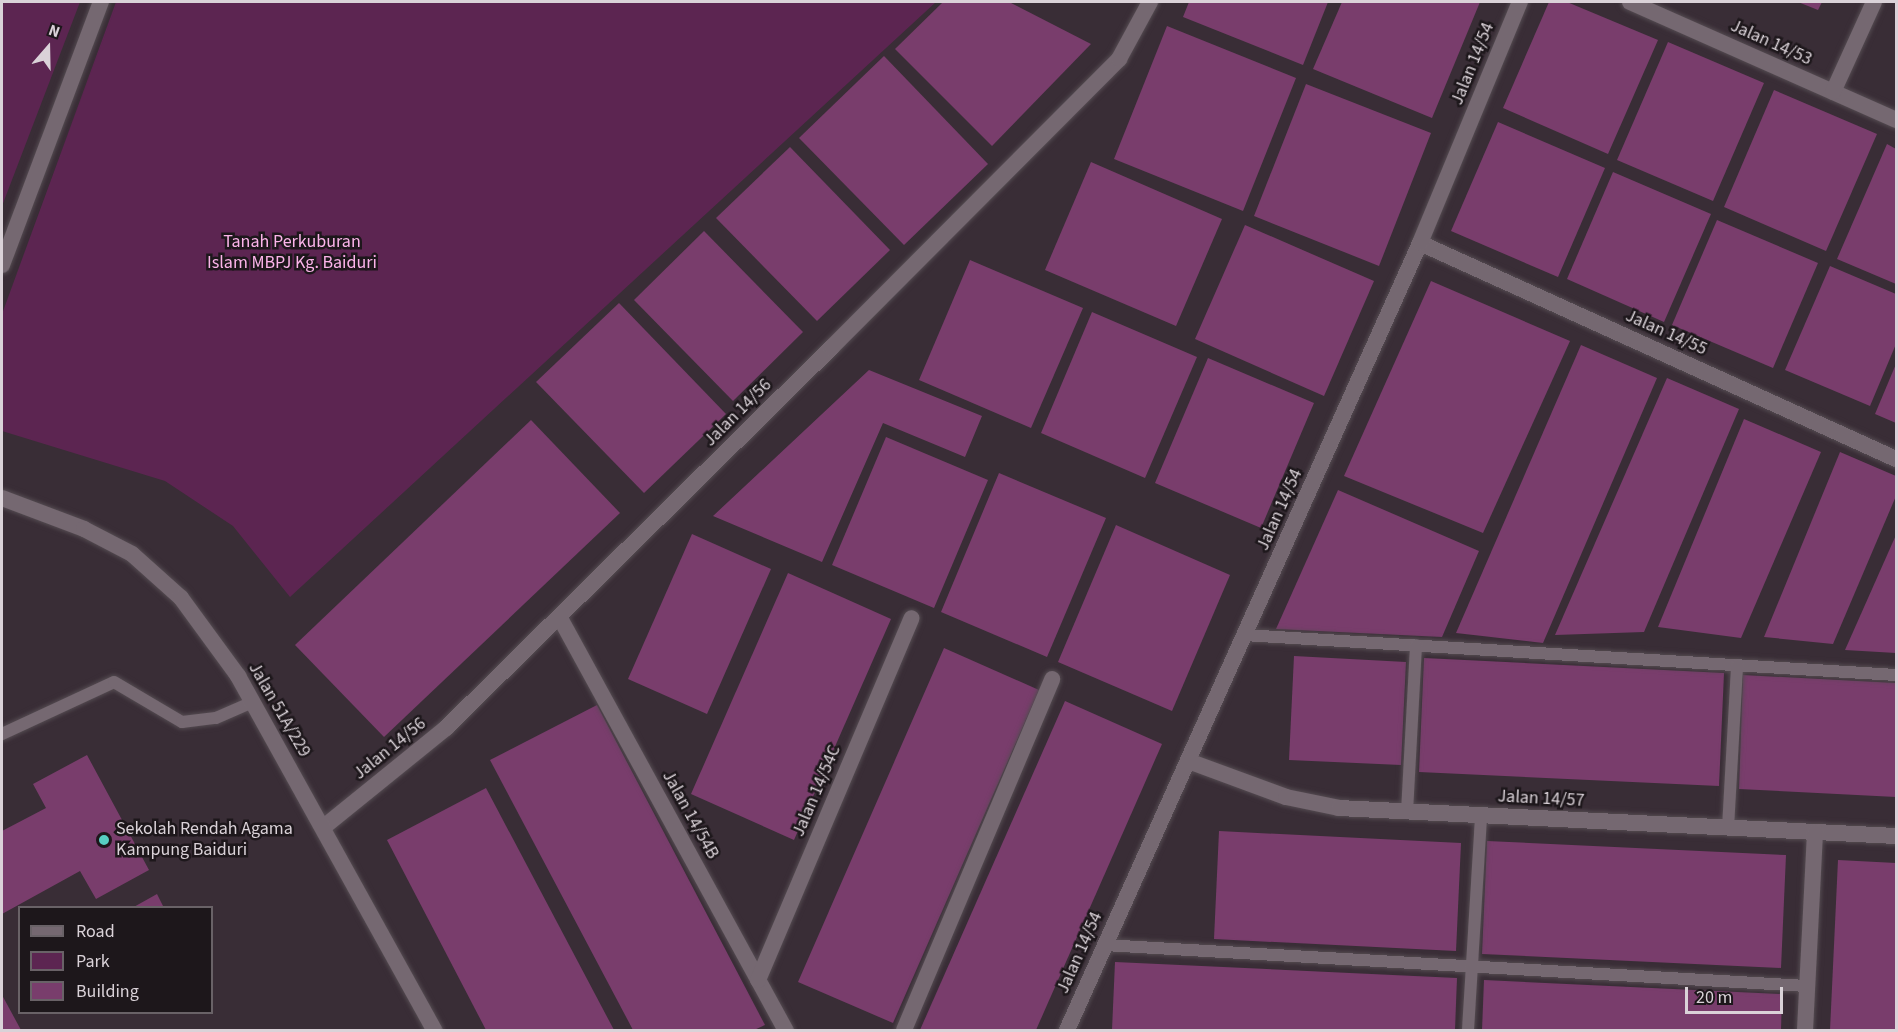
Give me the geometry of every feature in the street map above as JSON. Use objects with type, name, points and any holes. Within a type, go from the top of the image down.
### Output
[{"type":"street","points":[[2,265],[101,2]]},
{"type":"street","name":"Jalan 14/56","points":[[325,826],[446,728],[560,618],[1119,59],[1150,2]]},
{"type":"street","name":"Jalan 14/54","points":[[1067,1030],[1104,945],[1191,762],[1244,634],[1420,243],[1520,2]]},
{"type":"street","name":"Jalan 14/53","points":[[1630,2],[1896,120]]},
{"type":"street","points":[[1833,92],[1874,2]]},
{"type":"street","name":"Jalan 14/55","points":[[1420,243],[1896,459]]},
{"type":"street","name":"Jalan 51A/229","points":[[2,498],[84,529],[132,554],[182,598],[253,702],[325,826],[434,1030]]},
{"type":"street","name":"Jalan 14/54B","points":[[560,618],[758,980],[780,1029]]},
{"type":"street","name":"Jalan 14/54C","points":[[758,980],[912,618]]},
{"type":"street","points":[[904,1030],[1052,679]]},
{"type":"street","name":"Jalan 14/57","points":[[1191,762],[1286,797],[1339,808],[1896,836]]},
{"type":"street","points":[[1805,1030],[1815,832]]},
{"type":"lane","points":[[1244,634],[1896,675]]},
{"type":"lane","points":[[1407,812],[1416,645]]},
{"type":"lane","points":[[1728,828],[1737,665]]},
{"type":"lane","points":[[2,734],[114,682],[182,722],[216,718],[253,702]]},
{"type":"lane","points":[[1468,1030],[1481,815]]},
{"type":"lane","points":[[1104,945],[1807,986]]},
{"type":"green space","points":[[2,2],[80,2],[2,206]]},
{"type":"green space","name":"Tanah Perkuburan Islam MBPJ Kg. Baiduri","points":[[116,2],[936,2],[290,597],[233,526],[165,481],[2,431],[2,314]]},
{"type":"building","points":[[943,2],[1009,2],[1091,44],[992,146],[895,49]]},
{"type":"building","points":[[1189,2],[1328,2],[1303,65],[1183,17]]},
{"type":"building","points":[[1342,2],[1480,2],[1432,118],[1313,69]]},
{"type":"building","points":[[1549,2],[1567,2],[1658,40],[1608,154],[1503,108]]},
{"type":"building","points":[[1798,2],[1822,2],[1818,10]]},
{"type":"building","points":[[1167,26],[1296,78],[1243,211],[1114,159]]},
{"type":"building","points":[[1668,42],[1764,83],[1713,201],[1617,160]]},
{"type":"building","points":[[884,56],[988,164],[904,245],[799,138]]},
{"type":"building","points":[[1306,84],[1431,133],[1379,266],[1254,216]]},
{"type":"building","points":[[1774,90],[1877,134],[1826,251],[1724,207]]},
{"type":"building","points":[[1498,122],[1605,168],[1558,277],[1451,231]]},
{"type":"building","points":[[1887,144],[1896,149],[1896,284],[1837,259]]},
{"type":"building","points":[[790,147],[890,250],[817,321],[716,218]]},
{"type":"building","points":[[1091,162],[1222,219],[1176,326],[1045,270]]},
{"type":"building","points":[[1613,172],[1711,214],[1664,322],[1567,279]]},
{"type":"building","points":[[1717,220],[1818,263],[1773,368],[1672,325]]},
{"type":"building","points":[[1245,225],[1374,281],[1324,396],[1195,339]]},
{"type":"building","points":[[704,231],[803,332],[733,401],[634,300]]},
{"type":"building","points":[[970,260],[1083,308],[1031,428],[919,380]]},
{"type":"building","points":[[1830,266],[1896,294],[1896,344],[1870,406],[1785,370]]},
{"type":"building","points":[[1431,281],[1570,341],[1483,533],[1344,476]]},
{"type":"building","points":[[619,303],[726,414],[644,493],[536,382]]},
{"type":"building","points":[[1092,312],[1197,357],[1145,478],[1041,433]]},
{"type":"building","points":[[1581,345],[1657,378],[1543,643],[1456,633]]},
{"type":"building","points":[[1208,358],[1314,403],[1261,528],[1155,483]]},
{"type":"building","points":[[1896,364],[1896,423],[1875,414]]},
{"type":"building","points":[[869,370],[982,416],[965,457],[883,423],[822,562],[713,516]]},
{"type":"building","points":[[1667,378],[1739,409],[1644,632],[1555,635]]},
{"type":"building","points":[[1744,419],[1821,452],[1741,638],[1658,627]]},
{"type":"building","points":[[531,420],[620,513],[384,737],[295,645]]},
{"type":"building","points":[[886,437],[988,480],[934,608],[832,565]]},
{"type":"building","points":[[1840,452],[1896,476],[1896,496],[1833,644],[1764,637]]},
{"type":"building","points":[[999,473],[1106,518],[1047,657],[941,612]]},
{"type":"building","points":[[1338,490],[1479,551],[1442,637],[1276,629]]},
{"type":"building","points":[[1116,525],[1230,575],[1172,711],[1058,662]]},
{"type":"building","points":[[692,534],[771,569],[707,714],[628,679]]},
{"type":"building","points":[[1896,535],[1896,653],[1845,650]]},
{"type":"building","points":[[788,573],[891,619],[794,840],[691,794]]},
{"type":"building","points":[[944,648],[1039,690],[893,1023],[798,982]]},
{"type":"building","points":[[1294,656],[1406,662],[1401,765],[1289,760]]},
{"type":"building","points":[[1424,658],[1724,673],[1719,786],[1419,772]]},
{"type":"building","points":[[1743,675],[1896,683],[1896,797],[1739,789]]},
{"type":"building","points":[[1065,701],[1162,744],[1036,1030],[920,1030]]},
{"type":"building","points":[[597,705],[765,1025],[754,1030],[633,1030],[490,760]]},
{"type":"building","points":[[87,755],[149,870],[96,899],[80,871],[2,914],[2,831],[46,808],[33,784]]},
{"type":"building","points":[[486,788],[614,1030],[486,1030],[387,840]]},
{"type":"building","points":[[1219,831],[1461,843],[1456,951],[1214,939]]},
{"type":"building","points":[[1487,841],[1786,855],[1781,968],[1482,954]]},
{"type":"building","points":[[1838,860],[1896,863],[1896,1030],[1830,1030]]},
{"type":"building","points":[[157,894],[163,906],[136,906]]},
{"type":"building","points":[[1115,962],[1457,978],[1455,1030],[1112,1030]]},
{"type":"building","points":[[1484,980],[1782,994],[1781,1030],[1482,1030]]},
{"type":"building","points":[[2,995],[21,1030],[2,1030]]},
{"type":"place","name":"Sekolah Rendah Agama Kampung Baiduri","points":[[104,840]]}]
